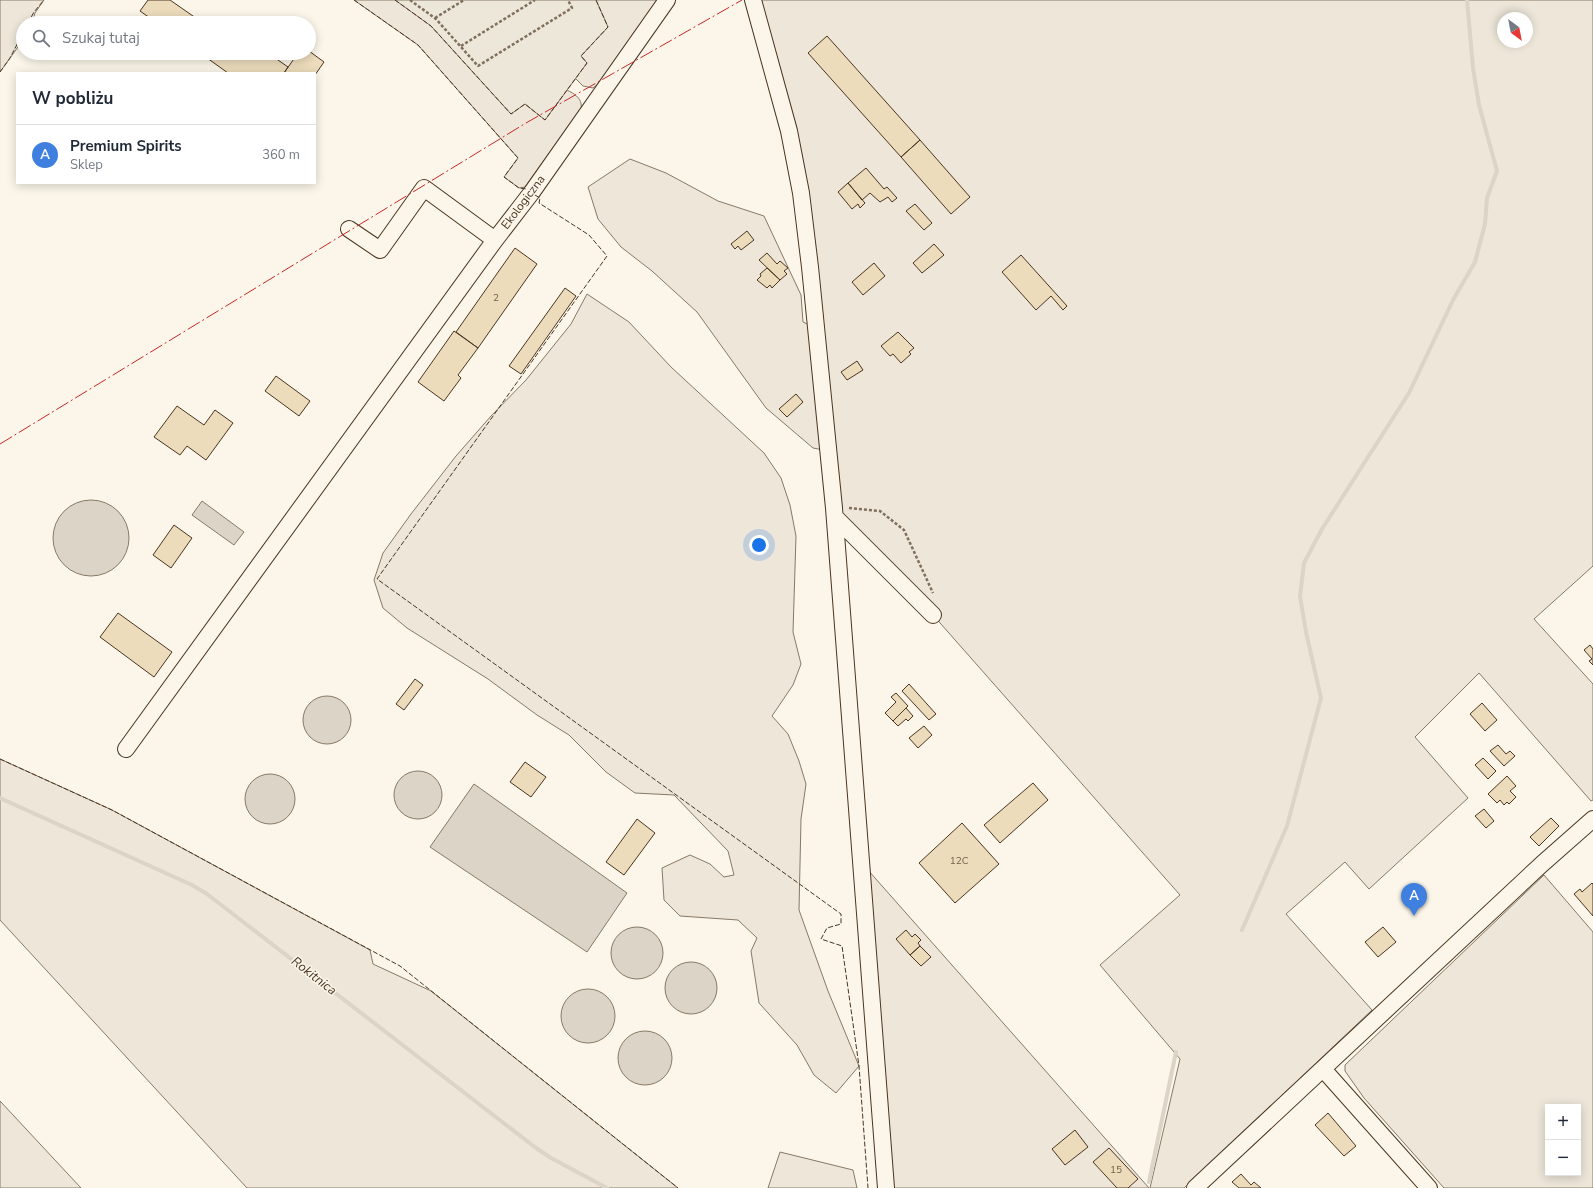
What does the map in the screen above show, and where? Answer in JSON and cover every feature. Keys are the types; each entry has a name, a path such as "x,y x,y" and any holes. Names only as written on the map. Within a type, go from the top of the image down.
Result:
{"street":[{"name":"Ekologiczna","path":"349,229 380,250 424,188 495,240 532,192 667,0"},
{"path":"754,4 789,131 801,193 835,513 886,1188"},
{"path":"126,749 495,240"},
{"path":"835,513 933,615"},
{"path":"1195,1188 1593,819"},
{"path":"1323,1069 1429,1188"}],"path":[{"path":"410,0 435,18 478,66 572,8 568,0"},
{"path":"435,18 464,0"},
{"path":"461,46 534,0"},
{"path":"835,513 857,508 880,511 904,530 934,596 933,615"}],"shaded area":[{"path":"0,0 44,0 34,16 16,16 16,50 0,72"},
{"path":"354,0 407,0 553,85 567,90 579,99 581,109 525,187 519,188 504,177 518,158 418,45"},
{"path":"395,0 596,0 608,27 581,56 587,63 545,120 525,104 511,114 431,26"},
{"path":"582,0 657,0 598,84 593,88 583,86 575,78"},
{"path":"751,0 1593,0 1593,566 1534,619 1593,684 1593,800 1591,801 1479,673 1415,737 1468,798 1369,889 1345,862 1286,914 1372,1010 1184,1188 1150,1188 1180,1059 1100,965 1180,895 933,615 835,517 829,451 813,448 766,408 697,312 652,271 621,247 598,219 588,187 630,159 666,173 718,201 764,216 801,295 803,322 816,328 801,193"},
{"path":"587,294 629,322 671,367 764,453 781,478 790,505 796,536 793,632 801,664 793,685 772,716 788,734 799,761 806,784 801,819 799,910 828,991 859,1066 836,1093 814,1075 797,1045 759,1003 751,951 757,938 738,920 680,916 664,900 662,868 690,855 710,864 724,877 734,875 728,851 674,795 635,793 606,772 569,735 537,715 488,679 407,628 383,608 374,580 383,553 411,514 456,456 491,416 526,380 571,324"},
{"path":"83,500 99,500 112,506 123,517 129,530 127,553 112,570 99,576 83,576 70,570 55,553 53,546 53,530 59,517 76,502"},
{"path":"202,501 244,532 234,545 192,515"},
{"path":"322,696 332,696 344,703 351,715 351,725 344,737 332,744 322,744 314,740 307,733 303,725 303,715 307,707 314,700"},
{"path":"0,759 112,810 370,950 373,964 431,991 678,1188 247,1188 0,920"},
{"path":"418,771 427,773 435,778 440,786 442,795 440,804 435,812 427,817 418,819 409,817 401,812 396,804 394,795 396,786 401,778 409,773"},
{"path":"270,774 284,778 291,785 295,799 291,813 284,820 270,824 256,820 249,813 245,799 249,785 256,778"},
{"path":"474,784 627,893 587,952 430,847"},
{"path":"860,861 1149,1188 886,1188"},
{"path":"1544,875 1593,932 1593,1188 1444,1188 1364,1098 1345,1071 1345,1065"},
{"path":"632,927 642,927 656,934 663,948 663,958 656,972 642,979 632,979 622,975 615,968 611,958 611,948 615,938 622,931"},
{"path":"691,962 705,966 713,974 717,988 713,1002 705,1010 691,1014 677,1010 669,1002 665,988 669,974 677,966"},
{"path":"588,989 598,991 607,997 613,1006 615,1016 613,1026 607,1035 598,1041 588,1043 578,1041 569,1035 563,1026 561,1016 563,1006 569,997 578,991"},
{"path":"640,1031 650,1031 660,1035 668,1043 672,1053 672,1063 668,1073 660,1081 650,1085 640,1085 630,1081 622,1073 618,1063 618,1053 622,1043 630,1035"},
{"path":"0,1101 81,1188 0,1188"},
{"path":"780,1152 853,1170 857,1188 768,1188"}],"building":[{"path":"148,0 170,0 193,16 147,16 140,11"},
{"path":"827,36 920,140 901,157 808,53"},
{"path":"316,56 324,62 316,74 316,72 285,72 293,60 316,60"},
{"path":"210,60 278,60 288,67 285,72 227,72"},
{"path":"920,140 970,197 951,214 901,157"},
{"path":"866,168 884,189 887,187 897,198 892,202 888,197 880,202 870,193 862,200 848,183"},
{"path":"848,183 865,203 860,208 858,204 852,209 838,192"},
{"path":"915,204 932,223 924,230 906,211"},
{"path":"747,231 754,240 741,250 738,246 735,249 731,244"},
{"path":"934,244 944,255 922,273 913,263"},
{"path":"515,248 537,264 478,348 456,332"},
{"path":"767,253 777,264 780,261 788,268 784,271 787,274 780,280 759,260"},
{"path":"1021,255 1067,306 1063,310 1051,296 1036,310 1002,272"},
{"path":"874,263 885,276 863,295 852,282"},
{"path":"767,268 780,280 772,288 770,285 767,288 757,280 761,276 760,274"},
{"path":"565,288 576,296 521,374 509,366"},
{"path":"454,331 478,348 458,375 461,378 444,401 418,382"},
{"path":"898,332 914,348 909,352 911,354 901,363 893,354 890,356 881,346"},
{"path":"857,361 863,370 847,380 841,372"},
{"path":"276,376 310,401 299,416 265,391"},
{"path":"796,394 803,402 787,417 779,409"},
{"path":"177,406 204,425 215,410 233,423 206,460 187,446 180,455 154,437"},
{"path":"174,525 192,538 171,568 153,555"},
{"path":"118,613 172,652 154,677 100,637"},
{"path":"1590,645 1593,649 1593,665 1589,661 1592,659 1584,650"},
{"path":"415,679 423,685 404,710 396,704"},
{"path":"909,684 936,714 929,720 902,691"},
{"path":"896,693 908,706 893,721 885,713 896,702 891,697"},
{"path":"1482,703 1497,720 1485,731 1470,714"},
{"path":"906,708 913,716 908,721 906,719 898,726 893,721"},
{"path":"924,726 932,735 918,748 909,738"},
{"path":"1498,745 1506,754 1510,751 1515,756 1504,766 1490,751"},
{"path":"1483,758 1496,771 1488,779 1475,765"},
{"path":"525,762 546,777 531,797 510,782"},
{"path":"1507,776 1516,786 1510,791 1516,797 1509,804 1507,802 1504,805 1500,800 1497,803 1488,794"},
{"path":"1033,783 1048,800 1000,843 984,825"},
{"path":"1484,809 1494,821 1486,828 1475,816"},
{"path":"1551,818 1559,826 1539,846 1530,837"},
{"path":"637,819 655,833 624,875 606,862"},
{"path":"962,823 999,864 955,903 919,863"},
{"path":"1592,883 1593,916 1574,894 1580,889 1582,892"},
{"path":"1383,927 1396,942 1378,957 1365,942"},
{"path":"906,930 912,937 915,934 921,940 918,943 920,946 910,955 896,939"},
{"path":"920,946 931,957 921,966 910,955"},
{"path":"1328,1113 1356,1146 1344,1156 1315,1125"},
{"path":"1075,1130 1088,1147 1065,1165 1052,1149"},
{"path":"1109,1148 1138,1179 1128,1188 1117,1188 1093,1162"},
{"path":"1241,1174 1251,1185 1254,1182 1261,1188 1239,1188 1232,1182"}],"waterway":[{"path":"1242,930 1287,826 1321,698 1306,632 1300,596 1304,563 1322,529 1409,393 1453,300 1475,262 1485,224 1487,198 1497,171 1479,105 1473,68 1467,0"},
{"name":"Rokitnica","path":"0,798 192,885 207,894 536,1148 551,1158 607,1188"},
{"path":"1149,1182 1176,1052"}],"fence":[{"path":"32,16 44,0"},
{"path":"354,0 418,45 518,158 504,177 519,188 527,189"},
{"path":"395,0 431,26 511,114 525,104 545,120 587,63 581,56 608,27 596,0"},
{"path":"0,72 16,46"},
{"path":"535,195 540,198 539,203 589,235 607,256 377,579 841,914 841,924 827,928 821,939 842,946 859,1066 868,1188"},
{"path":"0,759 112,810 400,966 678,1188"}],"power":[{"path":"0,444 526,123 742,0"}],"place":[{"name":"Premium Spirits","path":"1414,916"}]}
